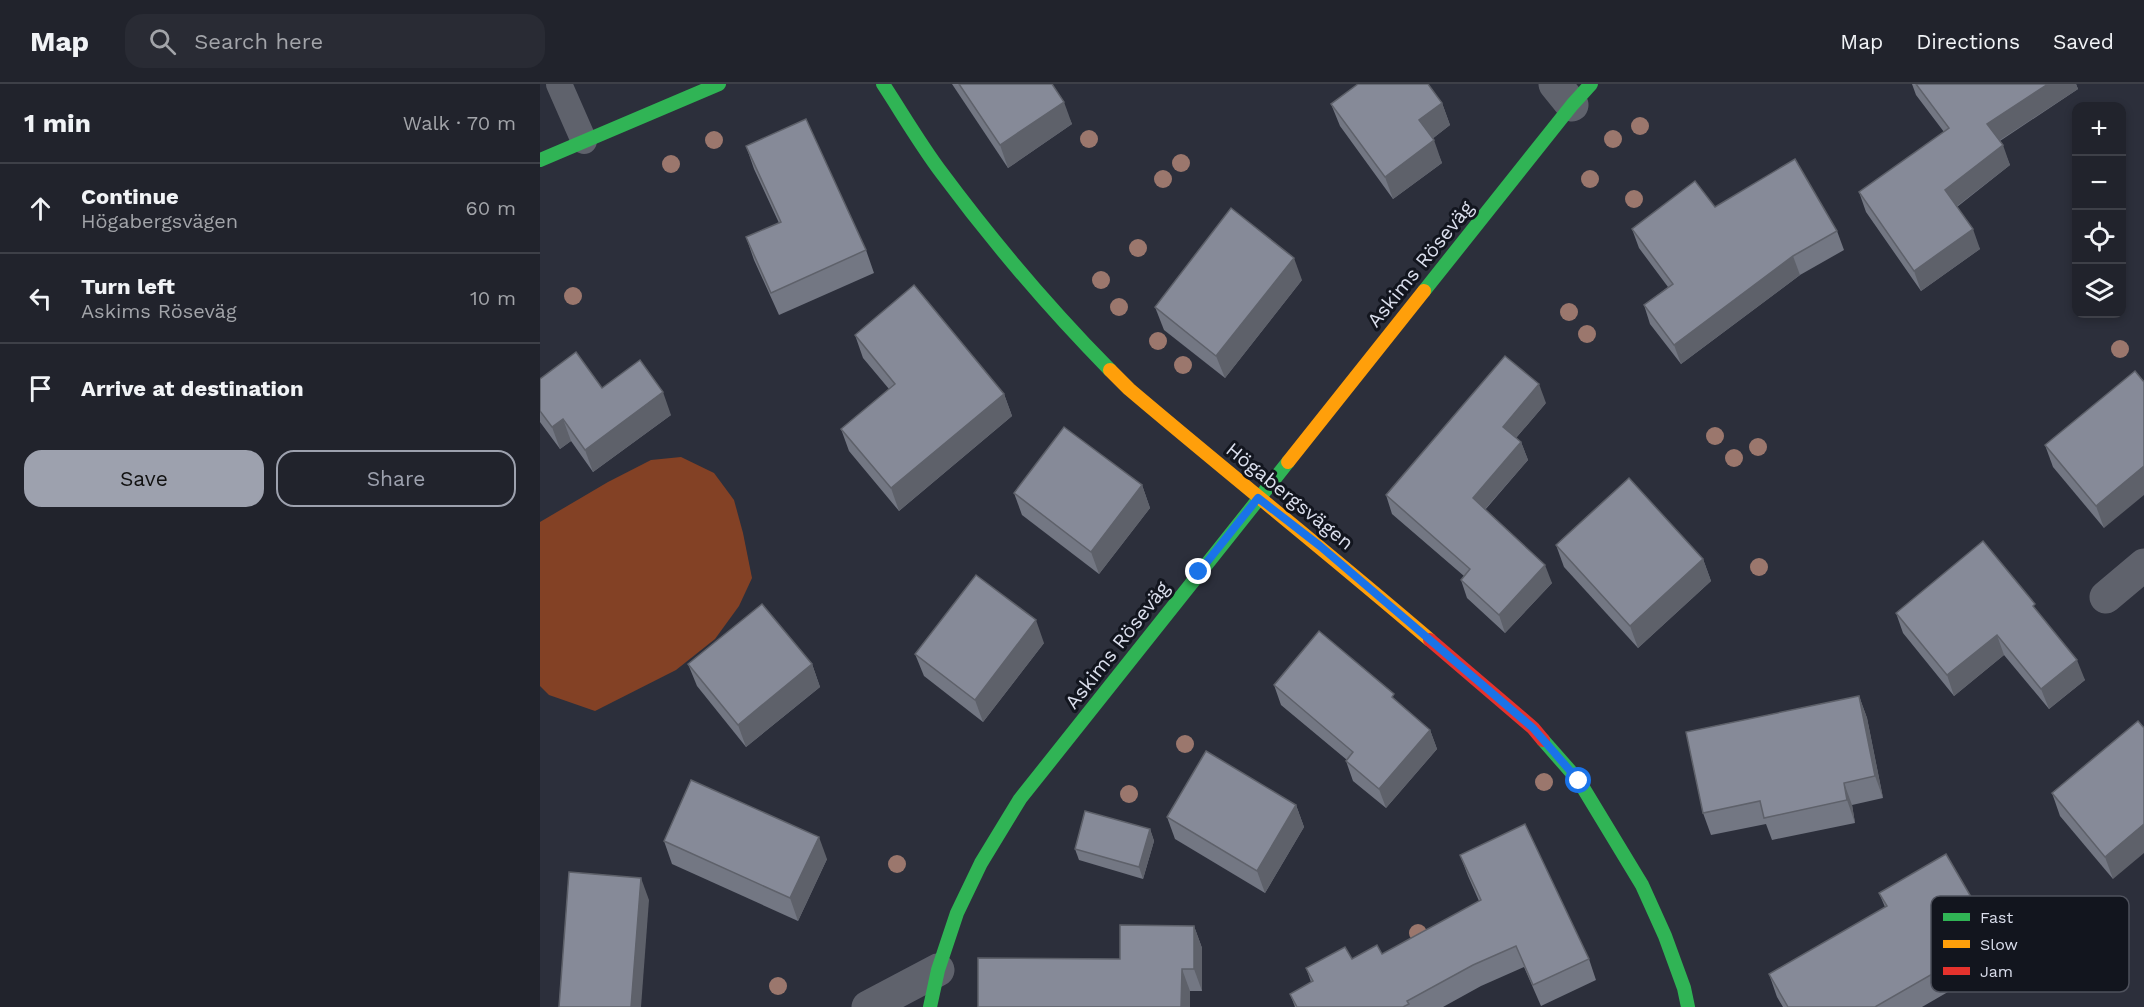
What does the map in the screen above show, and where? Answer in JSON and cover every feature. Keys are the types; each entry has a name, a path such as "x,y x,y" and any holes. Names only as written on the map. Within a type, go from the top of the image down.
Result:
{"street":[{"path":"540,160 719,84"},
{"name":"Högabergsvägen","path":"883,84 939,170 1001,251 1064,322 1129,388 1258,498 1320,546 1533,728 1579,781 1642,885 1665,936 1684,988 1688,1007"},
{"name":"Askims Röseväg","path":"930,1007 938,970 957,913 981,863 1020,799 1258,498 1572,91"},
{"path":"2106,597 2144,565"},
{"path":"868,1007 938,970"}],"lane":[{"path":"559,84 584,141"}],"shaded area":[{"path":"681,457 714,473 734,500 752,578 739,606 715,639 676,670 595,711 549,695 540,686 540,522 651,460"}],"building":[{"path":"959,84 1052,84 1064,102 1000,145"},
{"path":"1358,84 1428,84 1442,103 1419,120 1434,140 1385,177 1331,104"},
{"path":"1916,84 2048,84 1987,124 2003,145 1945,190 1973,229 1914,271 1859,192 1949,128"},
{"path":"806,119 866,250 771,293 746,237 781,222 746,146"},
{"path":"1795,159 1837,231 1793,256 1674,345 1644,305 1673,284 1632,229 1695,181 1715,207"},
{"path":"1231,208 1294,258 1216,356 1155,307"},
{"path":"914,285 1004,394 891,488 841,429 895,384 855,335"},
{"path":"576,352 602,388 640,360 663,392 585,450 563,419 552,427 540,411 540,379"},
{"path":"1505,356 1539,384 1503,427 1521,442 1473,498 1545,565 1499,615 1461,580 1470,569 1386,495"},
{"path":"2135,371 2144,382 2144,466 2096,506 2045,445"},
{"path":"1064,427 1142,485 1091,552 1014,493"},
{"path":"1629,478 1703,559 1630,626 1556,545"},
{"path":"1983,541 2077,660 2041,689 1997,635 1947,675 1896,613"},
{"path":"976,575 1036,620 975,700 915,654"},
{"path":"762,604 812,664 738,725 688,664"},
{"path":"1319,631 1394,694 1392,697 1430,730 1379,789 1346,761 1353,752 1274,685"},
{"path":"1859,696 1875,776 1844,783 1847,800 1764,818 1760,801 1703,813 1686,732"},
{"path":"2138,721 2144,728 2144,824 2105,857 2052,793"},
{"path":"1206,751 1296,805 1257,871 1167,817"},
{"path":"691,780 819,837 790,898 664,841"},
{"path":"1085,811 1150,829 1139,867 1075,849"},
{"path":"1525,824 1589,959 1533,985 1516,946 1473,965 1407,1001 1409,1004 1403,1007 1297,1007 1290,994 1313,981 1306,968 1345,947 1352,959 1377,945 1382,954 1481,900 1460,855"},
{"path":"1946,854 1970,896 1931,896 1931,975 1875,1007 1788,1007 1769,974 1887,906 1879,893"},
{"path":"569,872 641,878 631,1007 559,1007"},
{"path":"1120,925 1194,926 1194,969 1182,969 1181,1007 978,1007 978,958 1120,959"}],"traffic: fast":[{"path":"540,160 719,84"},
{"path":"883,84 933,161 981,224 1043,299 1110,370"},
{"path":"1424,291 1591,84"},
{"path":"930,1007 938,970 957,913 981,863 1020,799 1288,462"},
{"path":"1543,740 1579,781 1642,885 1665,936 1684,988 1688,1007"}],"traffic: slow":[{"path":"1288,462 1424,291"},
{"path":"1110,370 1129,389 1430,640"}],"traffic: jam":[{"path":"1430,640 1533,728 1543,740"}],"route":[{"path":"1199,572 1258,498 1320,546 1533,728 1579,781"}]}
